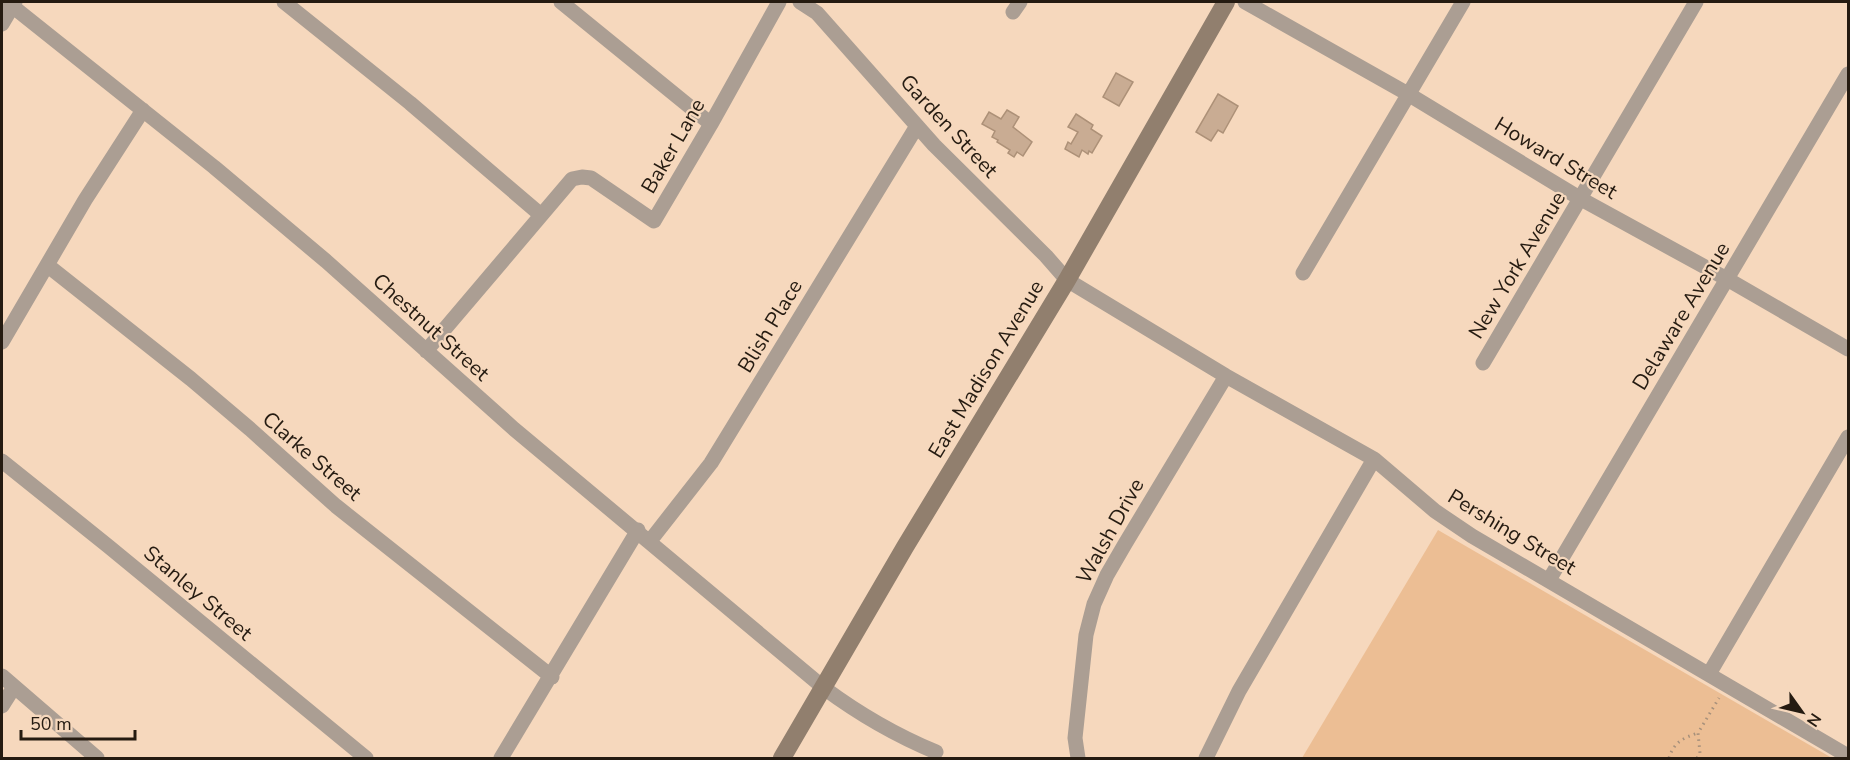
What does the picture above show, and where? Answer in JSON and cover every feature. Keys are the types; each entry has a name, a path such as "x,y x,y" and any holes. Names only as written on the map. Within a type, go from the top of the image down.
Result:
{"main road":[{"name":"East Madison Avenue","path":"782,759 905,547 1067,280 1226,2"}],"street":[{"path":"284,2 410,103 541,215"},
{"path":"561,2 711,124"},
{"name":"Baker Lane","path":"426,351 572,180 582,177 591,178 654,221 779,2"},
{"name":"Garden Street","path":"801,2 820,7 917,126 1067,280"},
{"name":"Howard Street","path":"1245,2 1408,94 1581,199 1848,349"},
{"path":"1304,273 1463,2"},
{"name":"New York Avenue","path":"1483,363 1696,2"},
{"path":"2,24 11,3"},
{"name":"Chestnut Street","path":"11,3 326,261 514,429 638,530 824,688 855,711 890,731 936,752"},
{"name":"Delaware Avenue","path":"1549,580 1848,74"},
{"path":"2,342 86,200 143,110"},
{"name":"Blish Place","path":"650,542 711,463 917,126"},
{"name":"Clarke Street","path":"47,265 191,379 336,506 552,677"},
{"name":"Pershing Street","path":"1067,280 1226,376 1374,459 1435,512 1472,536 1848,756"},
{"name":"Walsh Drive","path":"1078,759 1075,738 1084,646 1094,604 1107,575 1226,376"},
{"path":"1710,674 1848,437"},
{"path":"1206,759 1239,692 1374,459"},
{"name":"Stanley Street","path":"2,461 366,759"},
{"path":"501,759 638,530"},
{"path":"2,676 97,759"},
{"path":"2,705 14,687"}],"path":[{"path":"1697,759 1700,753 1698,733 1727,684"},
{"path":"1669,759 1672,747 1681,739 1698,733"}],"shaded area":[{"path":"1438,530 1832,758 1302,758"}],"building":[{"path":"1116,73 1133,82 1119,106 1103,97"},
{"path":"1218,94 1238,106 1223,133 1218,130 1211,141 1196,132"},
{"path":"1007,110 1019,117 1013,127 1032,142 1023,156 1017,152 1014,157 1008,153 1010,150 992,137 995,131 982,124 989,112 1001,119"},
{"path":"1076,114 1093,125 1091,129 1102,136 1092,153 1089,151 1088,154 1082,150 1079,157 1065,149 1068,142 1071,144 1078,132 1068,127"}]}
